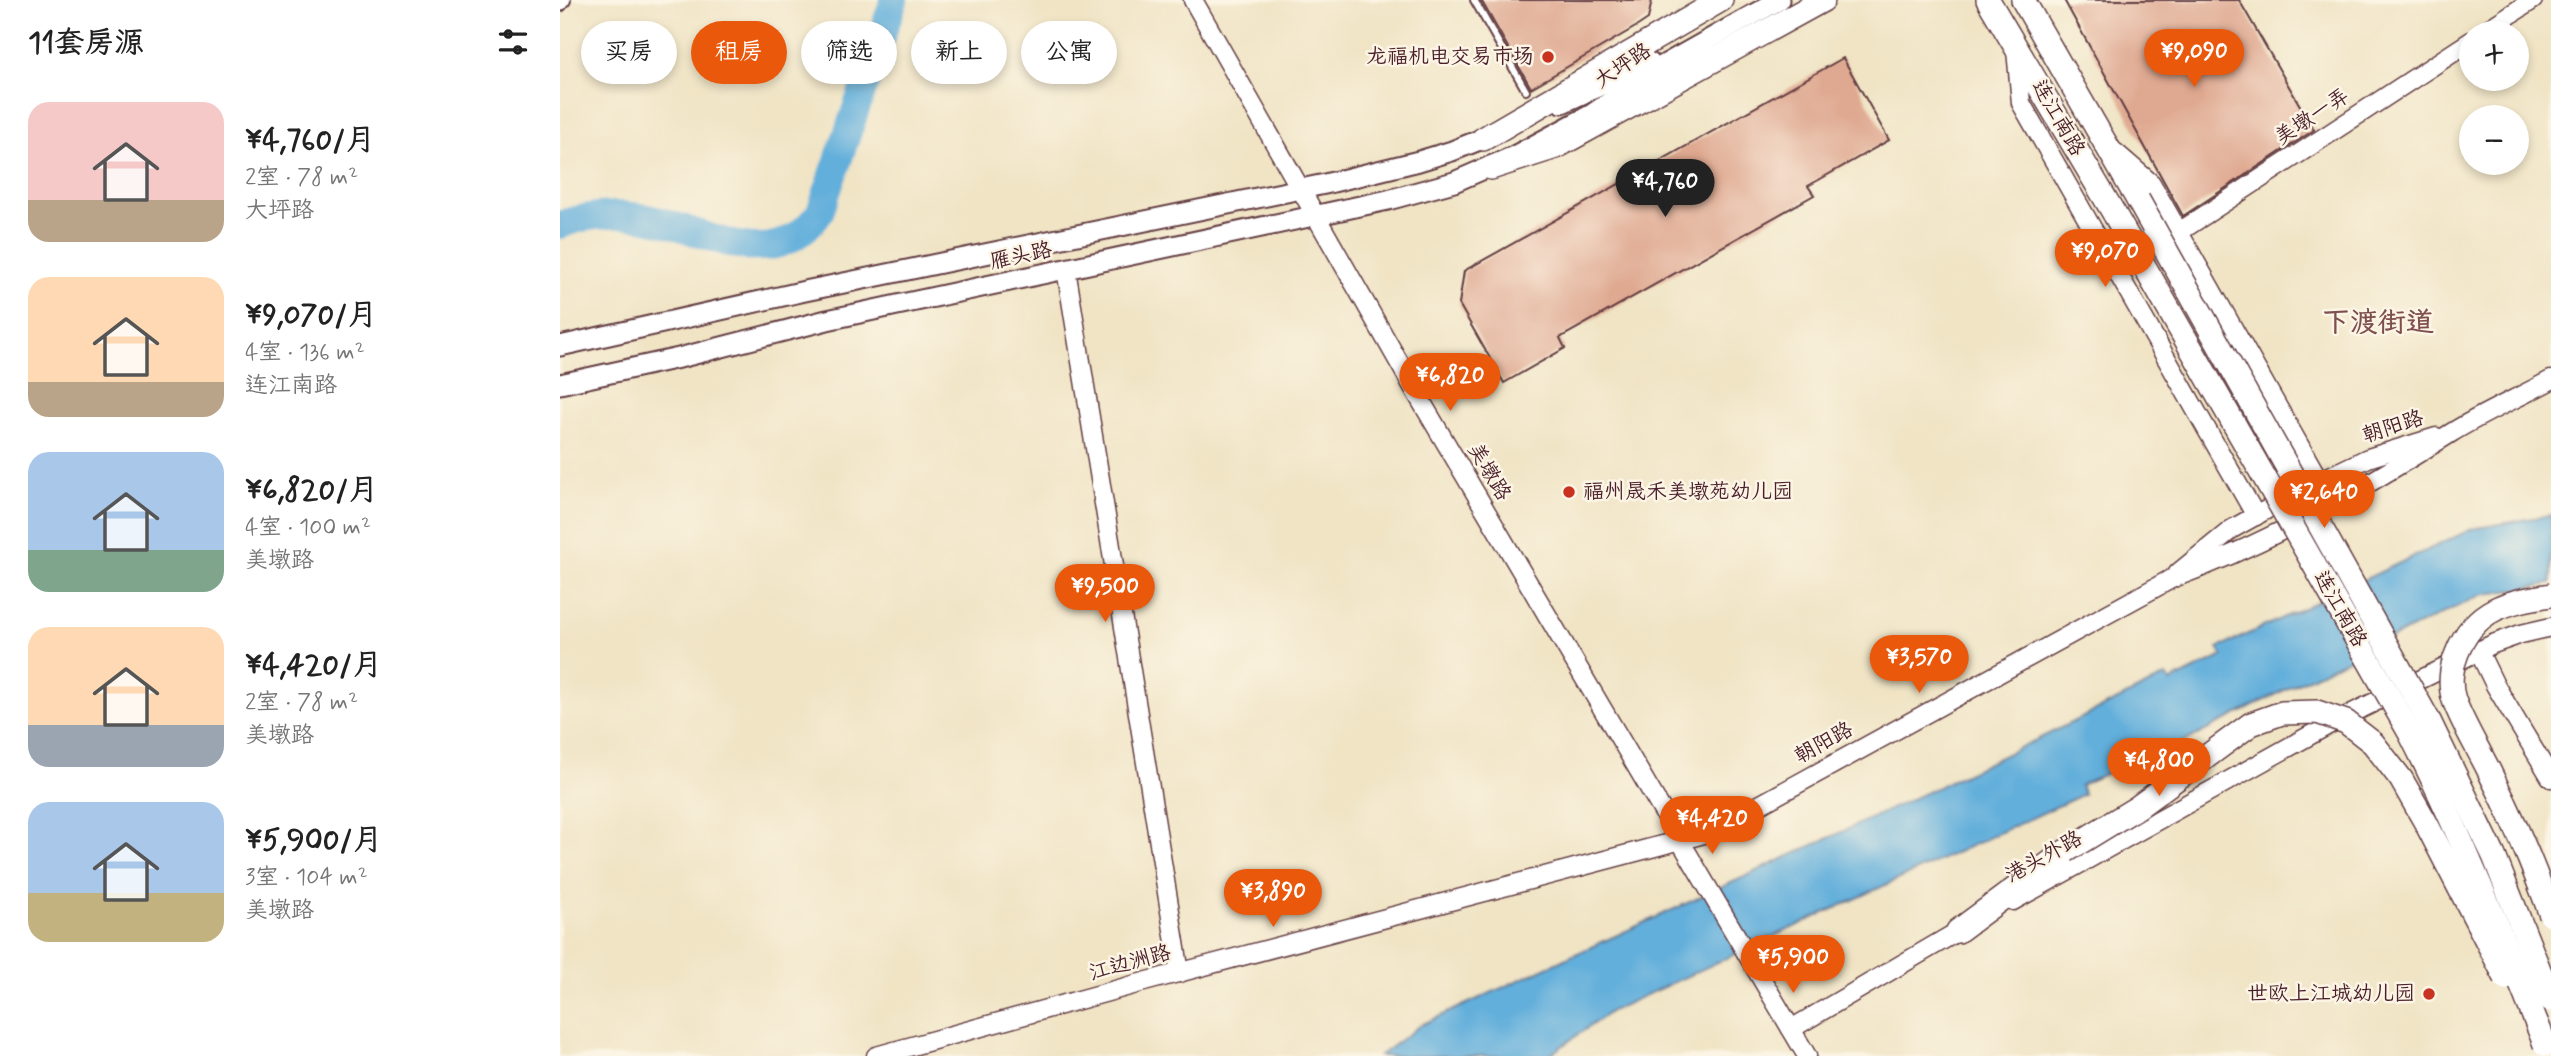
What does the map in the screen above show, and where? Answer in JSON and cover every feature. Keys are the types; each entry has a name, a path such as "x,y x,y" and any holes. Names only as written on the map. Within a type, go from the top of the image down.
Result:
{"highway":[{"path":"1483,139 1721,0"},
{"path":"1491,168 1556,147 1823,0"},
{"name":"连江南路","path":"1980,0 1994,10 2015,43 2410,733 2492,913 2547,1050"},
{"name":"连江南路","path":"2023,0 2138,200 2448,756 2520,918 2551,1000"},
{"path":"2551,595 2514,601 2489,612 2465,634 2452,666 2453,697 2512,819 2551,915"},
{"path":"1958,931 2066,851 2138,807 2251,724 2282,713 2316,712 2346,722 2373,743 2401,779 2493,956 2547,1050"}],"main road":[{"name":"大坪路","path":"1483,139 1658,59 1763,0"},
{"name":"大坪路","path":"1491,168 1592,114 1662,66 1779,0"},
{"name":"雁头路","path":"560,345 1299,189 1419,162 1483,139"},
{"name":"雁头路","path":"560,383 679,358 827,320 1413,194 1491,168"}],"street":[{"path":"560,5 564,0"},
{"name":"美墩路","path":"1193,0 1314,216 1791,1030"},
{"path":"2501,21 2533,0"},
{"path":"2015,43 2021,103 2256,516"},
{"name":"美墩一弄","path":"2179,232 2459,49"},
{"path":"2105,143 2151,183 2319,480"},
{"path":"1066,269 1180,973"},
{"name":"朝阳路","path":"1681,842 1721,826 2171,579 2228,556 2354,493 2453,432 2551,380"},
{"path":"2227,466 2240,471 2287,444 2291,437 2290,429"},
{"name":"朝阳路","path":"2171,579 2213,543 2319,480 2368,458 2453,432"},
{"name":"港头外路","path":"1791,1030 1958,931 2332,723 2478,650 2506,638 2551,627"},
{"path":"2478,650 2495,685 2551,778"},
{"name":"江边洲路","path":"876,1056 1180,973 1681,842"},
{"path":"1791,1030 1807,1056"}],"lane":[{"path":"1474,0 1526,91"}],"water":[{"path":"2551,515 2551,584 2481,595 2298,683 2124,773 2120,767 2080,785 2084,794 1611,1011 1548,1056 1379,1056 1421,1025 1888,810 2166,676 2170,682 2223,656 2218,648 2472,529"}],"building":[{"name":"龙福机电交易市场","path":"1481,0 1652,0 1648,19 1531,88"},
{"path":"2064,0 2239,0 2314,130 2183,216"},
{"path":"1843,58 1889,140 1808,186 1814,195 1560,338 1565,348 1504,383 1459,304 1464,271"}],"waterway":[{"path":"560,225 597,216 635,216 660,221 724,242 765,247 784,242 802,231 820,212 894,0"}],"place":[{"name":"龙福机电交易市场","path":"1548,57"},
{"name":"福州晟禾美墩苑幼儿园","path":"1569,492"},
{"name":"世欧上江城幼儿园","path":"2429,994"}],"district":[{"name":"下渡街道","path":"2378,323"}]}
